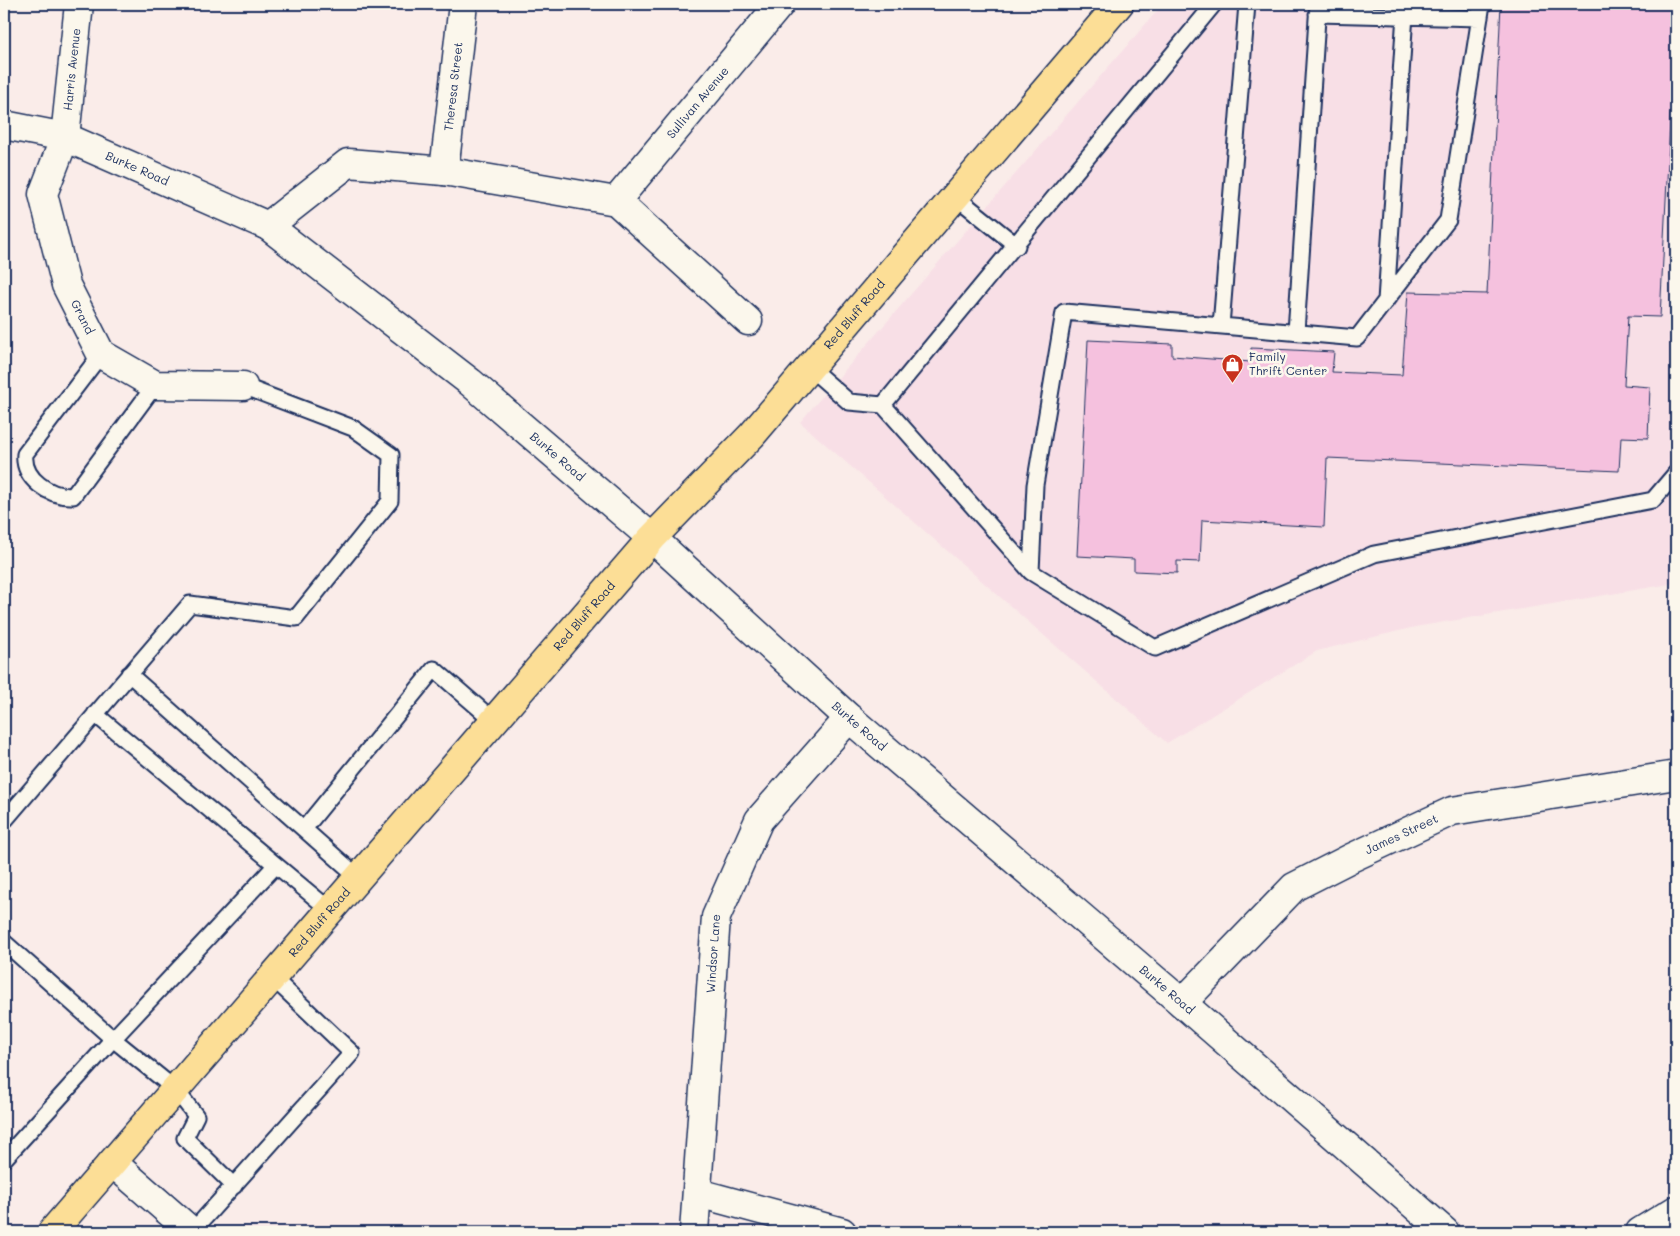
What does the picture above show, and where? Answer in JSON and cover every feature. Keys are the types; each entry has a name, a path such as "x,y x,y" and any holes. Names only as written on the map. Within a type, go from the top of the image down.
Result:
{"main road":[{"name":"Red Bluff Road","path":"52,1232 652,538 752,435 1119,4"}],"street":[{"name":"Harris Avenue","path":"65,136 79,4"},
{"name":"Theresa Street","path":"444,170 463,4"},
{"name":"Sullivan Avenue","path":"616,201 780,4"},
{"name":"Burke Road","path":"4,125 65,136 268,226 470,382 652,538 849,718 1182,1003 1445,1232"},
{"name":"Grand","path":"65,136 43,194 66,285 101,354"},
{"path":"268,226 348,164 444,170 616,201 748,321"},
{"path":"101,354 155,385 243,386"},
{"name":"Windsor Lane","path":"694,1232 716,917 759,820 849,718"},
{"name":"James Street","path":"1182,1003 1294,887 1452,811 1676,776"},
{"path":"113,1163 192,1232"},
{"path":"698,1193 842,1232"},
{"path":"1640,1232 1676,1210"}],"lane":[{"path":"883,405 1017,246 1214,4"},
{"path":"1221,326 1246,4"},
{"path":"1031,572 1035,485 1064,312 1357,338 1448,220 1481,11 1317,9 1296,332"},
{"path":"1386,301 1404,9"},
{"path":"955,196 1017,246"},
{"path":"101,354 25,454 24,464 28,472 37,483 51,494 73,496 155,385"},
{"path":"809,367 849,402 883,405 1031,572 1155,648 1374,554 1653,500 1676,472"},
{"path":"4,821 190,604 296,618 390,501 391,455 353,428 243,386"},
{"path":"304,829 434,669 494,721"},
{"path":"129,674 358,877"},
{"path":"96,714 331,911"},
{"path":"4,1159 276,865"},
{"path":"4,942 113,1039 176,1090 196,1116 185,1138 234,1186"},
{"path":"192,1232 352,1053 273,978"}],"shaded area":[{"path":"1163,4 1676,4 1676,583 1415,627 1317,651 1167,743 800,422"}],"building":[{"path":"1501,4 1676,4 1660,317 1628,316 1624,385 1650,387 1648,438 1621,437 1619,471 1327,458 1324,527 1202,520 1200,562 1177,561 1177,573 1134,571 1134,559 1077,556 1088,340 1172,344 1172,356 1251,362 1251,348 1334,352 1332,372 1402,375 1408,292 1487,294"}],"place":[{"name":"Family Thrift Center","path":"1233,383"}]}
